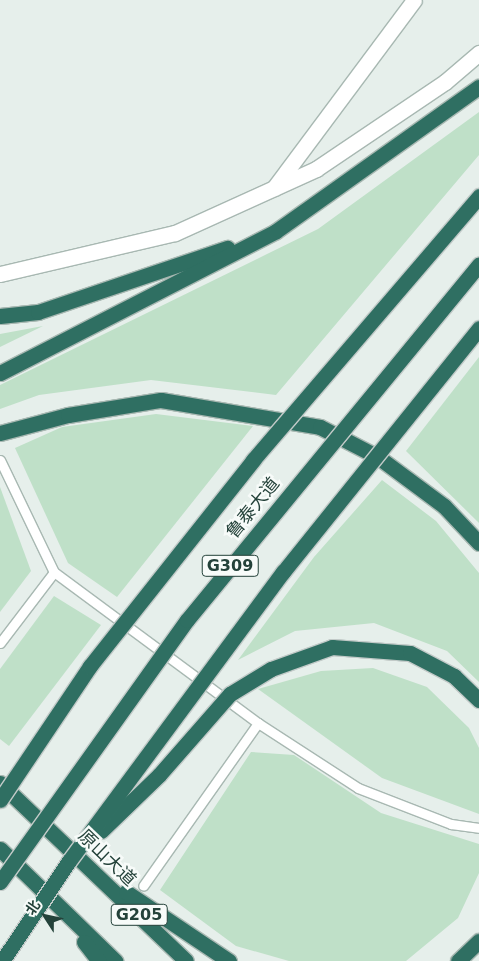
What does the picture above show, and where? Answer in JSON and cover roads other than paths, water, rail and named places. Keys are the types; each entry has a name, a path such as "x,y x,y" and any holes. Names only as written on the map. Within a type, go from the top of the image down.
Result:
{"highway":[{"path":"0,374 276,231 479,87"},
{"name":"鲁泰大道","path":"0,800 90,666 253,460 479,196"},
{"path":"0,316 38,312 276,231"},
{"name":"鲁泰大道","path":"0,882 187,620 479,264"},
{"path":"2,961 69,861 283,572 479,328"},
{"path":"0,434 68,415 161,400 320,427 378,457 444,506 479,543"},
{"path":"69,861 158,775 230,694 271,669 332,647 410,653 454,676 479,700"},
{"name":"原山大道","path":"0,783 186,961"},
{"name":"G205","path":"0,850 115,961"},
{"path":"92,869 228,961"},
{"path":"55,903 95,959"},
{"path":"458,961 479,941"}],"street":[{"path":"274,188 414,0"},
{"path":"0,274 175,233 316,169 445,82 479,52"}],"lane":[{"path":"0,460 54,572 258,723 358,788 451,824 479,828"},
{"path":"0,643 54,572"},
{"path":"143,886 258,723"}]}
